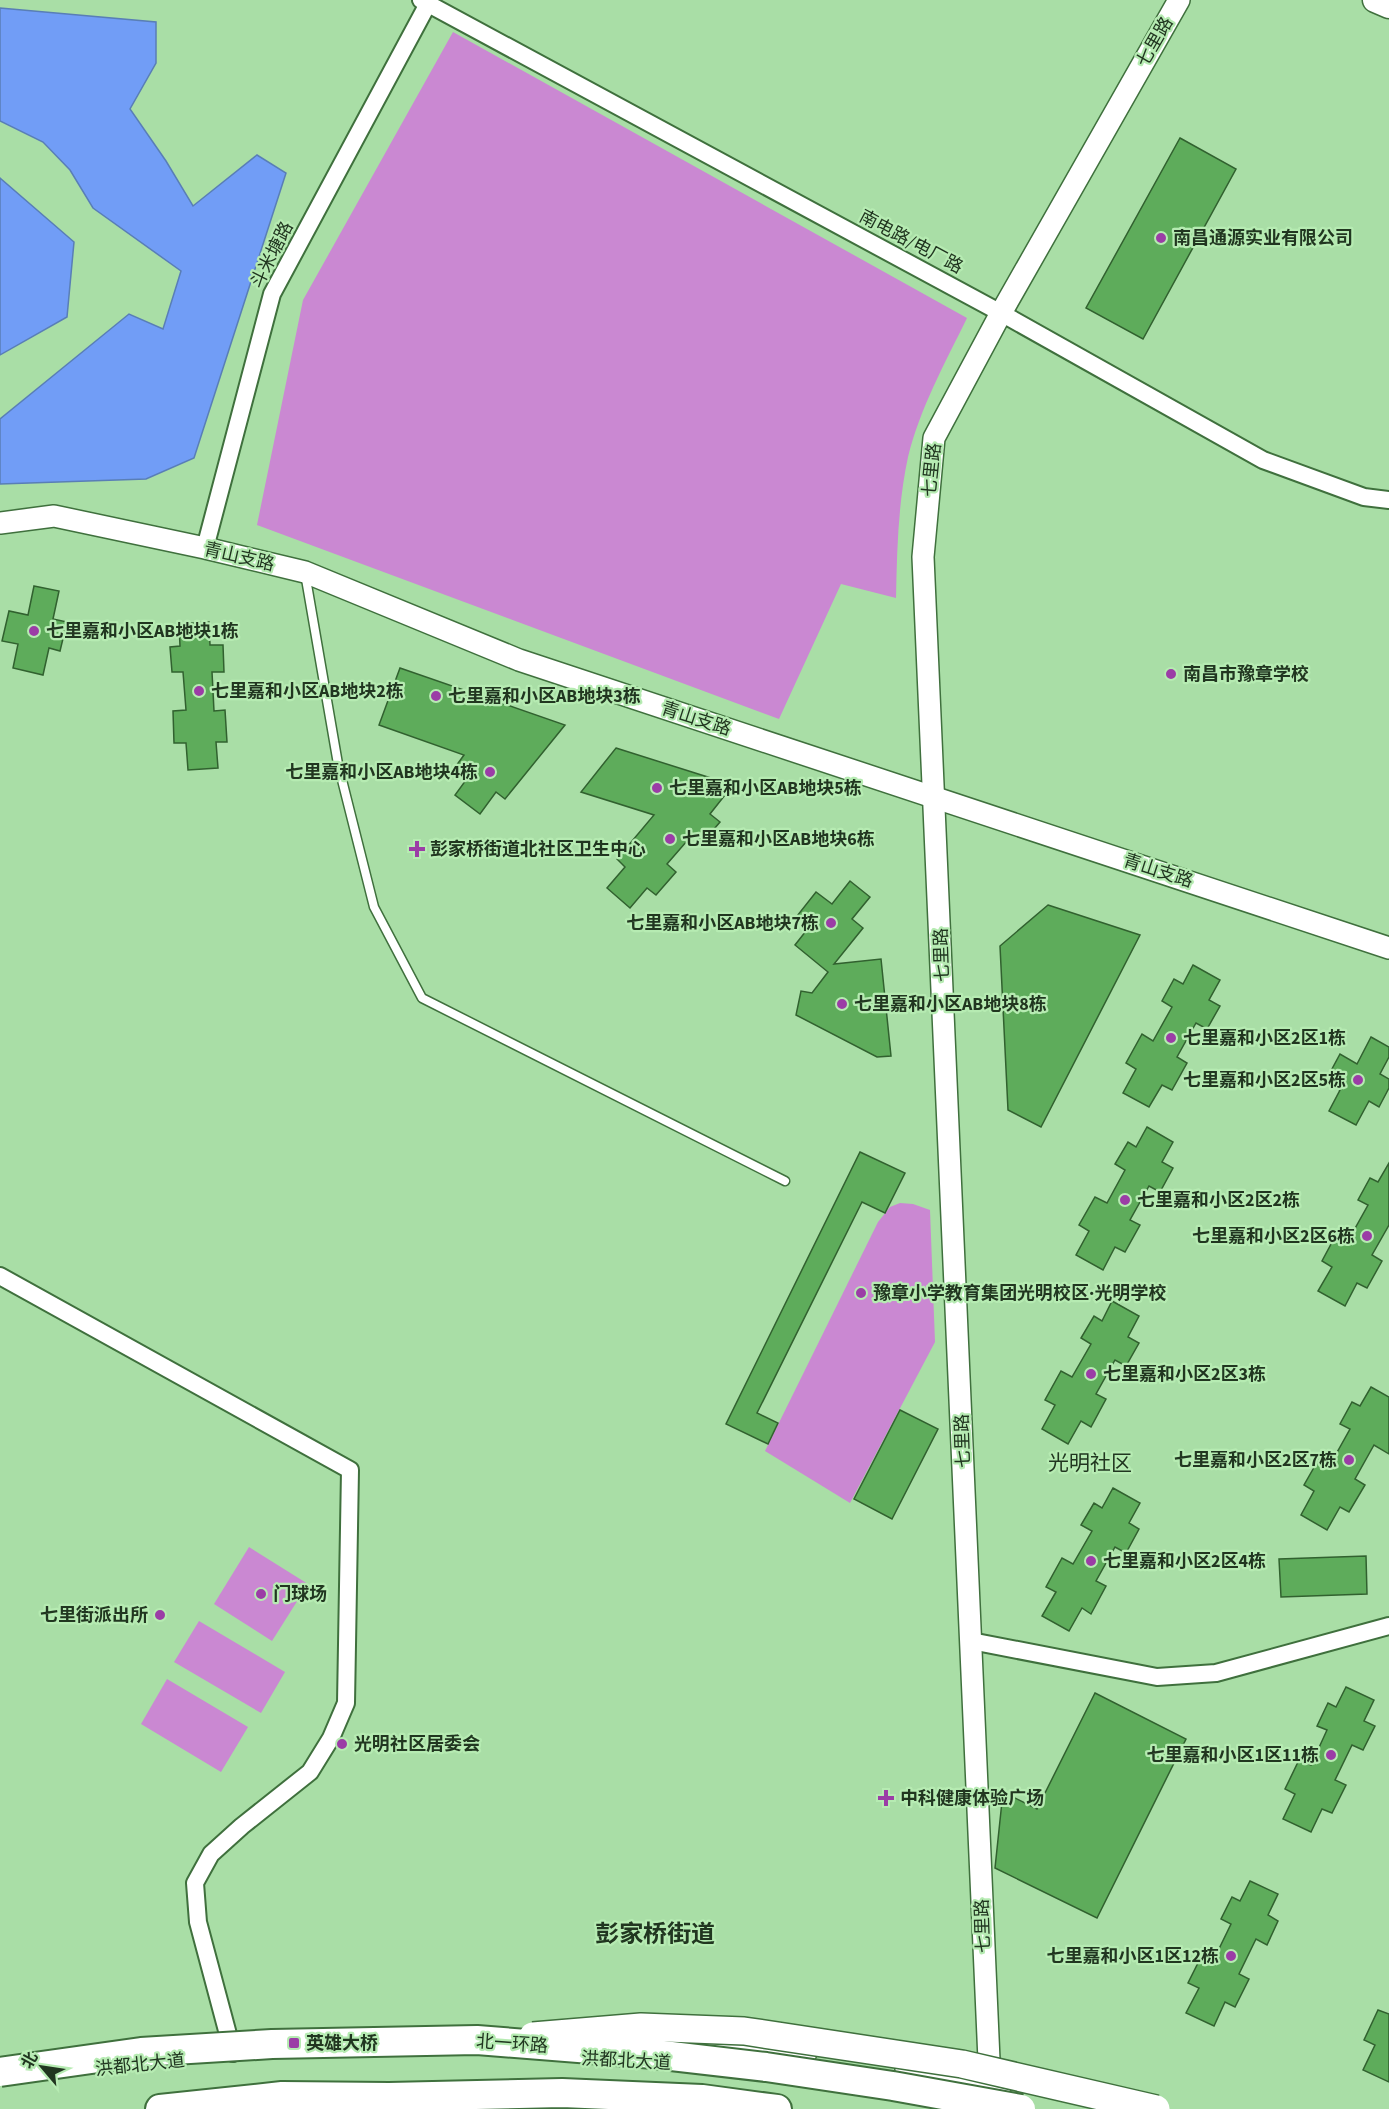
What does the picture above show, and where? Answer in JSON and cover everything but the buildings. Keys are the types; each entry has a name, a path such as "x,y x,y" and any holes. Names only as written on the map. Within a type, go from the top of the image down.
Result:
{"highway":[{"name":"北一环路","path":"0,2072 141,2052 272,2044 477,2040 654,2054 766,2067 893,2086 1021,2109"},
{"path":"160,2109 282,2096 389,2097 562,2093 702,2099 777,2109"}],"main road":[{"path":"1375,0 1389,6"},
{"path":"477,2040 641,2027 744,2031 962,2064 1156,2109"},
{"name":"洪都北大道","path":"0,2082 173,2060 352,2051 530,2055 681,2064 738,2050 778,2048 990,2082 1101,2109"},
{"path":"389,2097 467,2109"}],"street":[{"name":"七里路","path":"990,2082 923,557 934,438 1001,313 1179,0"},
{"name":"南电路/电厂路","path":"426,1 1001,313 1263,460 1364,497 1389,500"},
{"name":"斗米塘路","path":"205,548 272,294 426,1"},
{"name":"青山支路","path":"0,523 54,516 205,548 305,573 519,660 1389,948"},
{"path":"0,1276 350,1470 346,1703 331,1738 310,1772 211,1854 195,1883 198,1922 234,2057"},
{"path":"971,1641 1157,1677 1216,1673 1389,1626"}],"lane":[{"path":"305,573 338,764 374,907 422,998 785,1180"}],"shaded area":[{"path":"453,32 967,318 926,403 908,457 900,510 896,598 841,584 779,719 257,525 303,300"},
{"path":"900,1203 913,1204 930,1210 935,1342 850,1503 765,1451 878,1222 890,1207"},
{"name":"门球场","path":"249,1547 308,1584 272,1641 214,1604"},
{"path":"199,1621 285,1672 261,1713 174,1662"},
{"path":"167,1679 248,1727 221,1772 141,1724"}],"water":[{"path":"0,8 156,22 156,63 130,109 166,161 193,206 257,155 286,173 194,458 146,479 0,484 0,419 129,314 163,329 181,271 93,208 70,170 43,142 0,121"},
{"path":"0,178 74,242 67,317 0,355"}],"place":[{"name":"南昌通源实业有限公司","path":"1161,238"},
{"name":"七里嘉和小区AB地块1栋","path":"34,631"},
{"name":"南昌市豫章学校","path":"1171,674"},
{"name":"七里嘉和小区AB地块2栋","path":"199,691"},
{"name":"七里嘉和小区AB地块3栋","path":"436,696"},
{"name":"七里嘉和小区AB地块4栋","path":"490,772"},
{"name":"七里嘉和小区AB地块5栋","path":"657,788"},
{"name":"七里嘉和小区AB地块6栋","path":"670,839"},
{"name":"彭家桥街道北社区卫生中心","path":"417,849"},
{"name":"七里嘉和小区AB地块7栋","path":"831,923"},
{"name":"七里嘉和小区AB地块8栋","path":"842,1004"},
{"name":"七里嘉和小区2区1栋","path":"1171,1038"},
{"name":"七里嘉和小区2区5栋","path":"1358,1080"},
{"name":"七里嘉和小区2区2栋","path":"1125,1200"},
{"name":"七里嘉和小区2区6栋","path":"1367,1236"},
{"name":"豫章小学教育集团光明校区·光明学校","path":"861,1293"},
{"name":"七里嘉和小区2区3栋","path":"1091,1374"},
{"name":"七里嘉和小区2区7栋","path":"1349,1460"},
{"name":"七里嘉和小区2区4栋","path":"1091,1561"},
{"name":"门球场","path":"261,1594"},
{"name":"七里街派出所","path":"160,1615"},
{"name":"光明社区居委会","path":"342,1744"},
{"name":"七里嘉和小区1区11栋","path":"1331,1755"},
{"name":"中科健康体验广场","path":"886,1798"},
{"name":"七里嘉和小区1区12栋","path":"1231,1956"},
{"name":"英雄大桥","path":"294,2043"}],"district":[{"name":"光明社区","path":"1090,1463"},
{"name":"彭家桥街道","path":"655,1934"}]}
